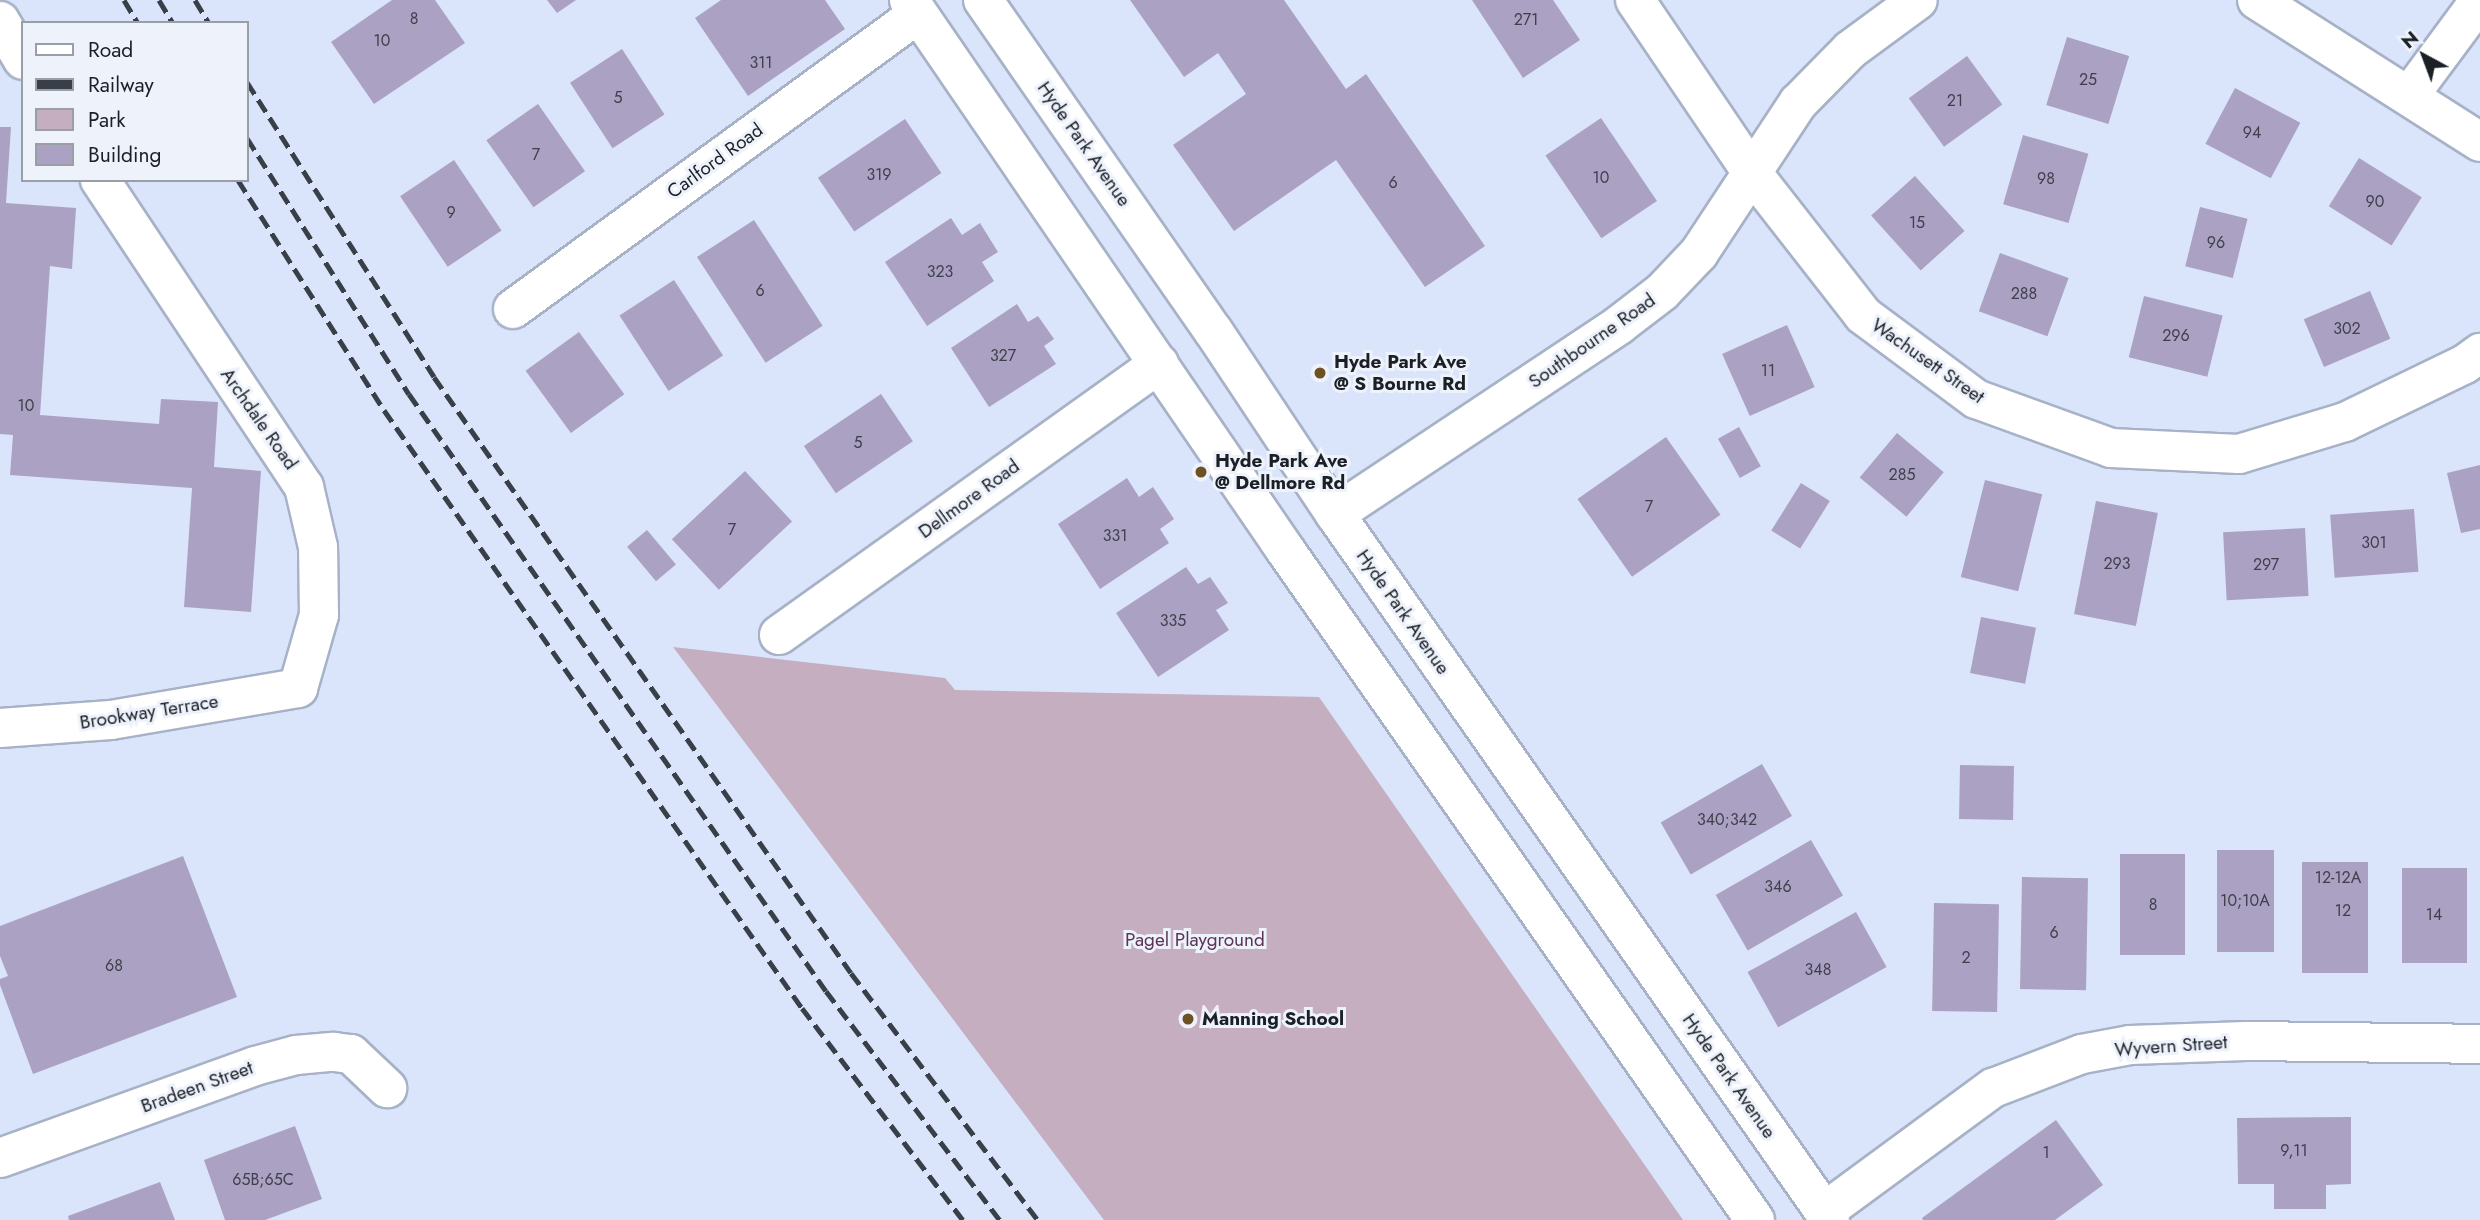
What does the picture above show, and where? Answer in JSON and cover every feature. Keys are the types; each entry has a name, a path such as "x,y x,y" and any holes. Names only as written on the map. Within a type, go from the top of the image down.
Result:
{"street":[{"name":"Hyde Park Avenue","path":"983,0 1822,1217"},
{"name":"Wachusett Street","path":"1635,0 1753,174 1863,315 1976,399 2111,448 2239,454 2345,422 2465,364 2480,353"},
{"name":"Southbourne Road","path":"1286,551 1335,514 1619,325 1662,292 1699,253 1798,103 1850,50 1918,0"},
{"path":"2257,0 2480,142"},
{"path":"2410,96 2480,0"},
{"path":"921,5 1286,551 1755,1220"},
{"name":"Carlford Road","path":"513,309 921,5"},
{"path":"0,21 21,57"},
{"name":"Archdale Road","path":"101,182 304,487 315,526 320,591 319,615 298,688"},
{"name":"Dellmore Road","path":"779,635 1159,363"},
{"name":"Brookway Terrace","path":"0,728 111,720 298,688"},
{"name":"Wyvern Street","path":"1822,1217 1993,1088 2082,1054 2130,1045 2246,1041 2480,1044"},
{"name":"Bradeen Street","path":"0,1158 255,1066 296,1055 334,1052 351,1054 387,1088"}],"green space":[{"name":"Pagel Playground","path":"673,647 945,678 955,690 1319,697 1683,1220 1104,1220"}],"building":[{"path":"392,0 435,0 465,43 374,104 331,42"},
{"path":"547,0 576,0 557,13"},
{"path":"721,0 825,0 845,29 748,96 695,18"},
{"path":"1130,0 1284,0 1346,89 1366,74 1485,246 1425,287 1336,160 1234,231 1173,145 1246,94 1218,53 1184,77"},
{"path":"1472,0 1553,0 1580,40 1523,78"},
{"path":"2067,37 2129,56 2108,124 2046,105"},
{"path":"622,49 664,114 612,148 570,83"},
{"path":"1967,56 2002,105 1944,147 1909,98"},
{"path":"2235,88 2300,123 2271,178 2205,144"},
{"path":"538,104 585,171 533,207 486,140"},
{"path":"1601,118 1657,201 1601,238 1545,155"},
{"path":"905,119 941,173 854,232 818,178"},
{"path":"0,127 11,127 6,203 76,208 72,269 50,266 40,415 159,424 161,399 218,402 214,467 261,471 251,612 184,607 192,488 10,475 13,435 0,434"},
{"path":"2023,135 2088,154 2069,223 2003,204"},
{"path":"2359,158 2422,197 2392,246 2329,206"},
{"path":"454,160 502,230 448,267 400,196"},
{"path":"1915,176 1965,231 1921,270 1871,215"},
{"path":"2200,207 2248,219 2233,278 2185,266"},
{"path":"951,218 962,235 980,223 998,252 982,262 994,281 927,326 885,262"},
{"path":"754,220 823,326 766,363 697,257"},
{"path":"2000,253 2069,278 2047,336 1979,311"},
{"path":"674,280 723,355 669,391 619,315"},
{"path":"2370,291 2390,339 2324,367 2304,319"},
{"path":"2144,296 2223,316 2207,377 2129,357"},
{"path":"1017,304 1028,322 1038,316 1054,339 1044,346 1056,364 989,407 951,348"},
{"path":"1787,325 1815,387 1750,416 1722,354"},
{"path":"579,332 624,394 571,433 526,371"},
{"path":"881,394 913,441 836,493 804,446"},
{"path":"1739,427 1761,466 1740,478 1718,439"},
{"path":"1897,433 1944,472 1906,517 1860,477"},
{"path":"1666,437 1720,515 1632,577 1578,499"},
{"path":"2480,465 2480,529 2461,533 2447,473"},
{"path":"745,471 792,521 719,590 672,539"},
{"path":"1127,478 1139,497 1153,487 1174,519 1160,529 1169,543 1100,589 1058,524"},
{"path":"1985,480 2042,494 2018,591 1961,577"},
{"path":"1801,483 1830,501 1800,549 1771,530"},
{"path":"2096,501 2158,513 2136,626 2074,614"},
{"path":"2414,509 2418,572 2335,578 2330,515"},
{"path":"2305,528 2309,596 2227,600 2223,532"},
{"path":"647,530 676,564 656,581 627,547"},
{"path":"1186,567 1198,584 1210,577 1228,603 1216,610 1229,630 1158,677 1116,613"},
{"path":"1981,617 2036,628 2025,684 1970,673"},
{"path":"1762,764 1792,816 1691,874 1661,823"},
{"path":"1960,765 2014,766 2013,820 1959,819"},
{"path":"1811,840 1843,895 1748,950 1716,895"},
{"path":"2217,850 2274,850 2274,952 2217,952"},
{"path":"2120,854 2185,854 2185,955 2120,955"},
{"path":"183,856 237,997 33,1074 0,985 0,979 8,976 0,956 0,926"},
{"path":"2302,862 2368,862 2368,973 2302,973"},
{"path":"2402,868 2467,868 2467,963 2402,963"},
{"path":"2022,877 2088,878 2086,990 2020,989"},
{"path":"1934,903 1999,904 1997,1012 1932,1011"},
{"path":"1856,912 1887,967 1778,1027 1748,972"},
{"path":"2351,1117 2351,1184 2326,1185 2326,1209 2274,1209 2274,1184 2238,1184 2237,1118"},
{"path":"2056,1120 2103,1185 2055,1220 1923,1220 1922,1218"},
{"path":"295,1126 322,1199 265,1220 225,1220 204,1160"},
{"path":"160,1182 175,1220 69,1220 68,1216"}],"railway":[{"path":"124,0 137,21"},
{"path":"159,0 172,21"},
{"path":"195,0 208,21"},
{"path":"248,84 434,377 851,973 1038,1220"},
{"path":"248,140 409,394 826,991 1000,1220"},
{"path":"239,182 384,410 802,1008 963,1220"}],"place":[{"name":"Hyde Park Ave @ S Bourne Rd","path":"1320,373"},
{"name":"Hyde Park Ave @ Dellmore Rd","path":"1201,472"},
{"name":"Manning School","path":"1188,1019"}]}
